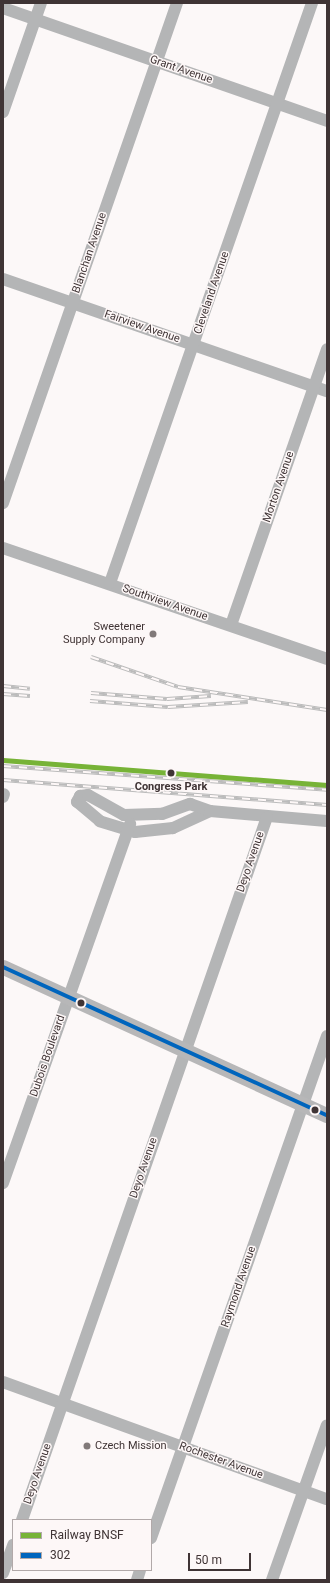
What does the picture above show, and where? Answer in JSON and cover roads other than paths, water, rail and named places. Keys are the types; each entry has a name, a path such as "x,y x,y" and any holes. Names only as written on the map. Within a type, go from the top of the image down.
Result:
{"main road":[{"path":"3,966 327,1115"}],"street":[{"path":"3,112 41,3"},
{"name":"Blanchan Avenue","path":"3,504 177,3"},
{"name":"Cleveland Avenue","path":"110,584 312,3"},
{"name":"Grant Avenue","path":"3,8 327,121"},
{"name":"Fairview Avenue","path":"3,279 327,391"},
{"name":"Morton Avenue","path":"231,625 327,349"},
{"name":"Southview Avenue","path":"3,548 327,659"},
{"path":"210,811 164,830 127,832 93,818 78,806 78,799 88,795 116,812 133,816 162,814 190,804 210,811 327,821"},
{"name":"Dubois Boulevard","path":"3,1183 133,816"},
{"name":"Deyo Avenue","path":"22,1519 267,817"},
{"name":"Raymond Avenue","path":"152,1535 327,1036"},
{"name":"Rochester Avenue","path":"3,1382 327,1499"},
{"path":"272,1580 327,1425"},
{"path":"3,1573 12,1548"}],"railway":[{"path":"91,657 178,687 327,710"},
{"path":"3,686 30,689"},
{"path":"91,693 167,699 211,696"},
{"path":"3,694 30,696"},
{"path":"90,701 168,707 248,702"},
{"path":"3,766 327,790"},
{"path":"3,780 327,805"}],"rail line":[{"name":"BNSF","path":"3,760 327,785"}],"place":[{"name":"Sweetener Supply Company","path":"153,634"},
{"name":"Congress Park","path":"171,773"},
{"name":"Czech Mission","path":"87,1446"}]}
